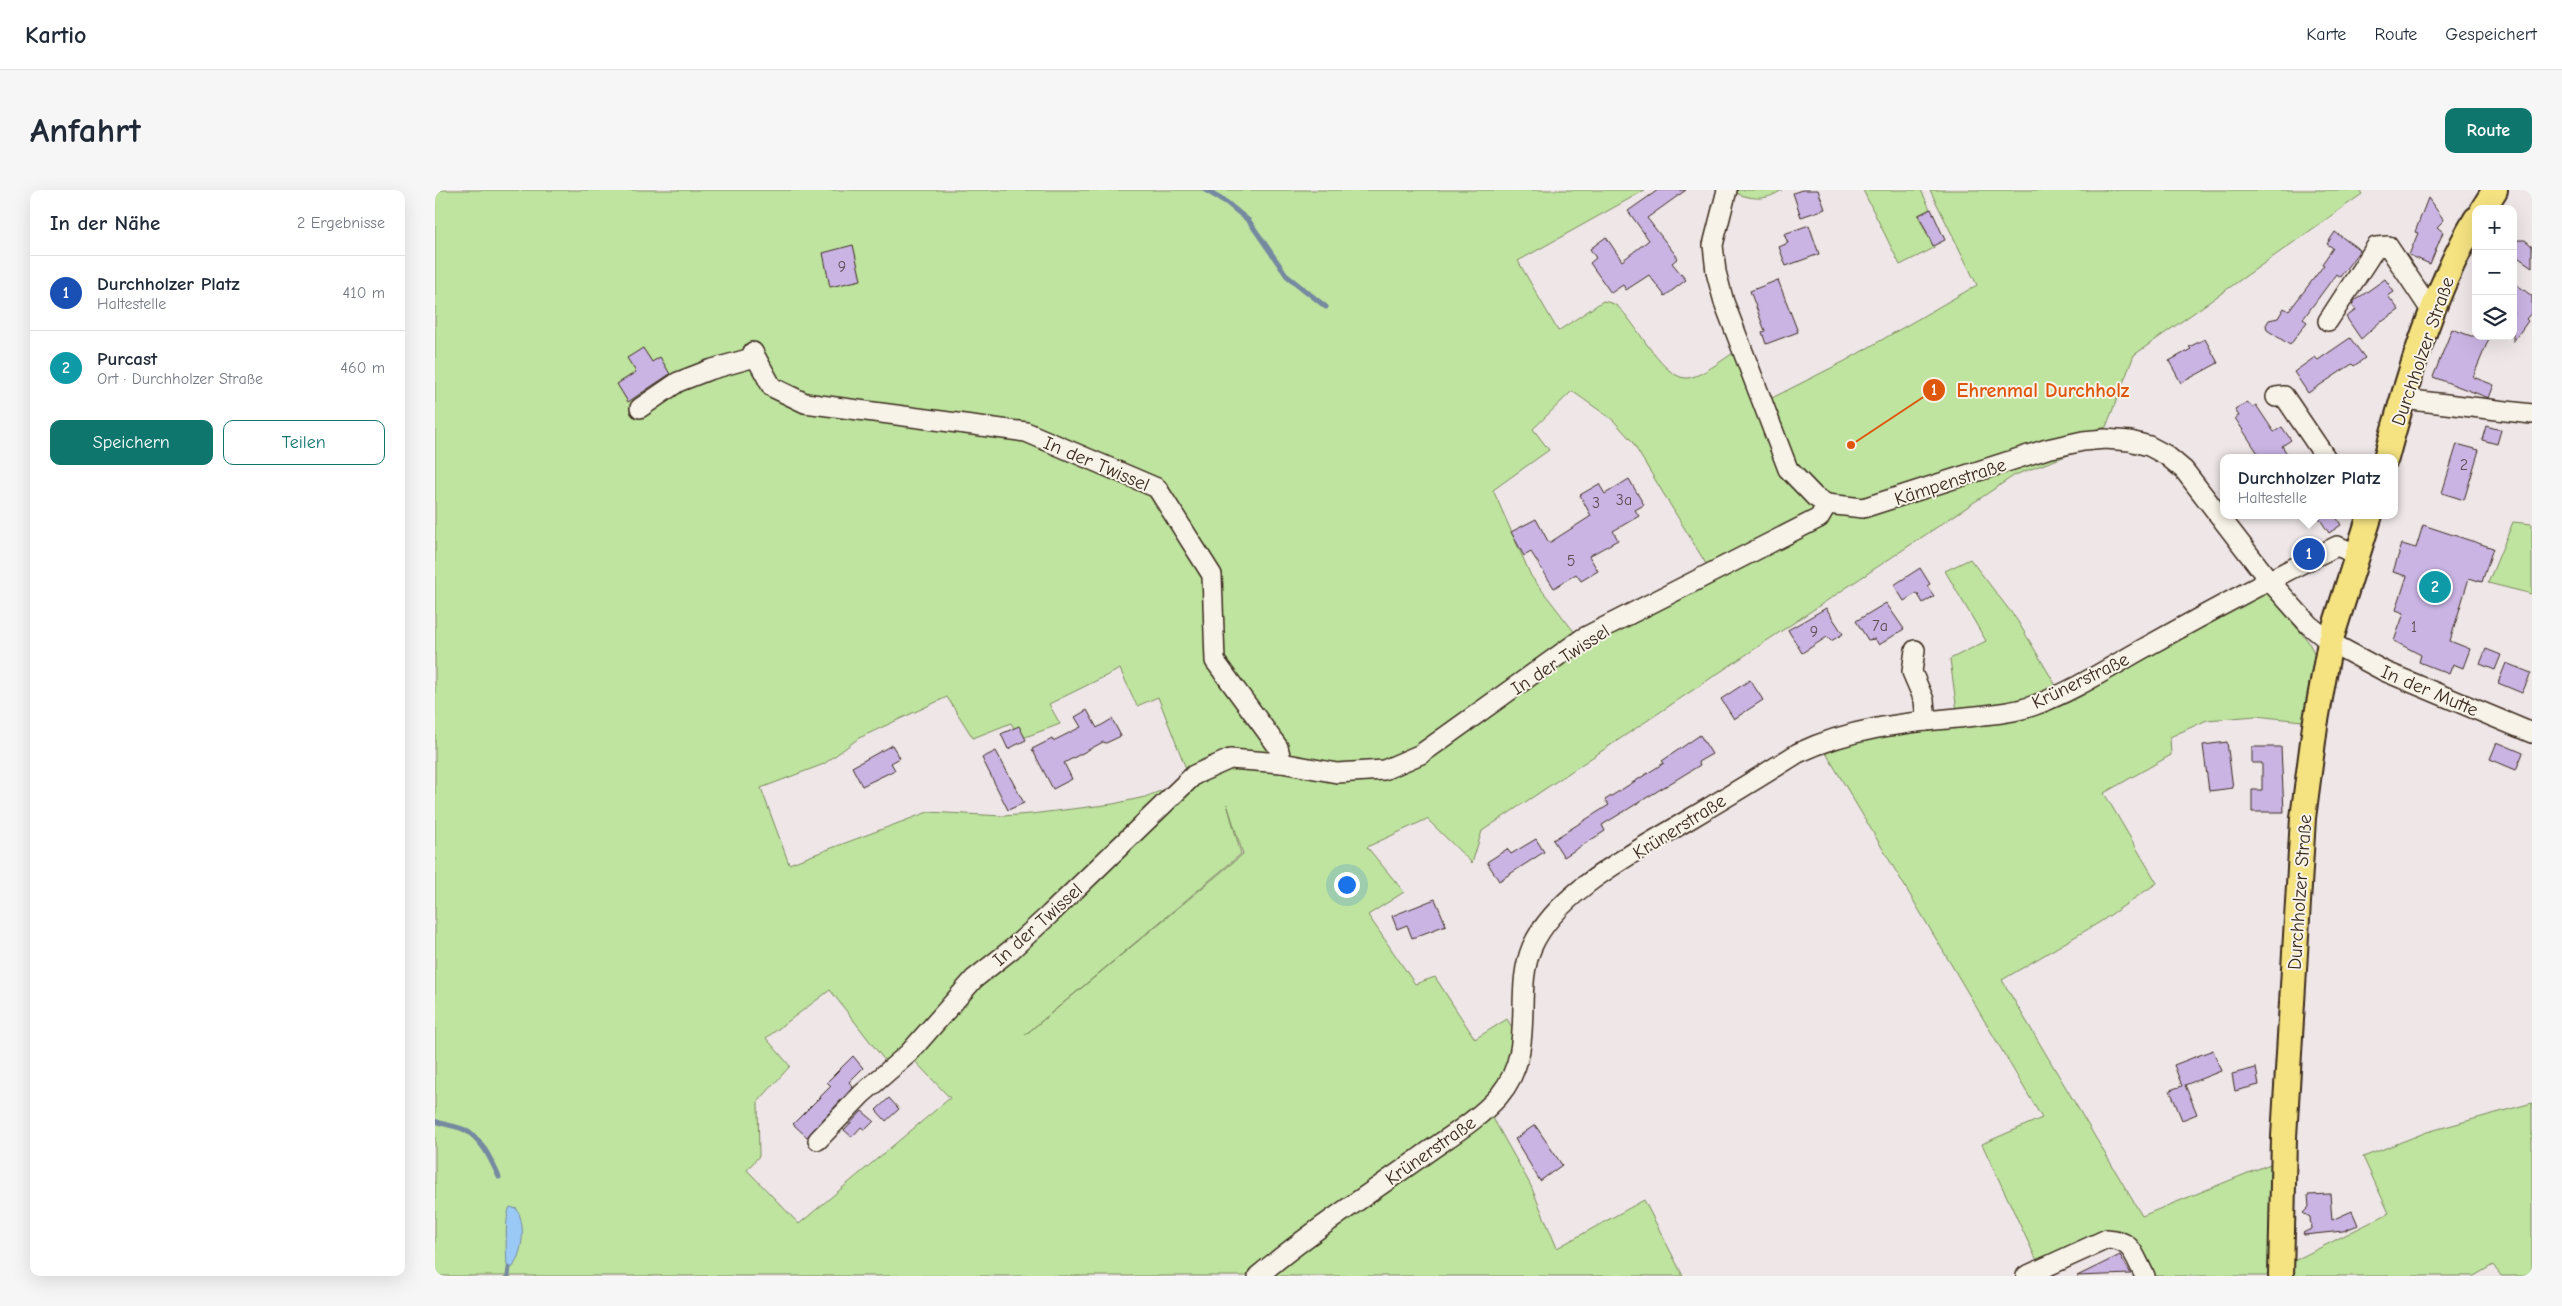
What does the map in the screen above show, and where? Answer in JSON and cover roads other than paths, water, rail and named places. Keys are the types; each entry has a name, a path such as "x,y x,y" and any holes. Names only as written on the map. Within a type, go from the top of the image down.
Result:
{"main road":[{"path":"2486,205 2495,190"},
{"name":"Durchholzer Straße","path":"2387,454 2432,312 2458,252 2472,226"},
{"name":"Durchholzer Straße","path":"2281,1276 2284,1137 2302,828 2315,726 2330,642 2367,519"}],"street":[{"path":"1727,190 1713,245 1716,272 1724,302 1788,469 1803,486 1827,504"},
{"path":"2328,321 2376,247 2388,246 2432,312"},
{"name":"In der Twissel","path":"640,408 678,382 754,354 772,387 805,403 1026,432 1157,488 1212,575 1215,661 1279,747 1282,763"},
{"path":"2275,397 2284,396 2323,454"},
{"path":"2403,399 2532,414"},
{"name":"Kämpenstraße","path":"1827,504 1863,508 2047,449 2105,439 2130,441 2149,446 2166,455 2184,470 2220,517"},
{"name":"In der Twissel","path":"818,1140 861,1094 909,1053 974,978 1012,949 1050,914 1194,775 1230,760 1282,763 1337,773 1384,770 1421,754 1583,638 1819,518 1827,504"},
{"name":"Kämpenstraße","path":"2222,519 2268,579 2309,625 2330,642"},
{"name":"Krünerstraße","path":"1258,1276 1302,1241 1473,1120 1501,1094 1514,1071 1519,1055 1527,972 1531,950 1538,935 1570,899 1613,867 1798,753 1824,741 1852,732 1984,715 2034,706 2097,675 2268,579 2337,546 2356,554"},
{"name":"In der Mutte","path":"2330,642 2385,671 2532,733"},
{"path":"1915,650 1912,672 1924,700 1926,721"},
{"path":"2026,1276 2107,1239 2120,1239 2130,1246 2145,1276"}],"water":[{"path":"510,1207 517,1209 520,1216 522,1238 519,1253 513,1267 509,1268 507,1266 506,1235"}],"waterway":[{"path":"1205,190 1226,202 1249,221 1287,276 1326,307"},
{"path":"435,1121 465,1130 471,1134 485,1151 499,1177"},
{"path":"508,1276 509,1268"}],"place":[{"name":"Ehrenmal Durchholz","path":"1851,445"},
{"name":"Durchholzer Platz","path":"2309,554"},
{"name":"Purcast","path":"2435,587"}]}
